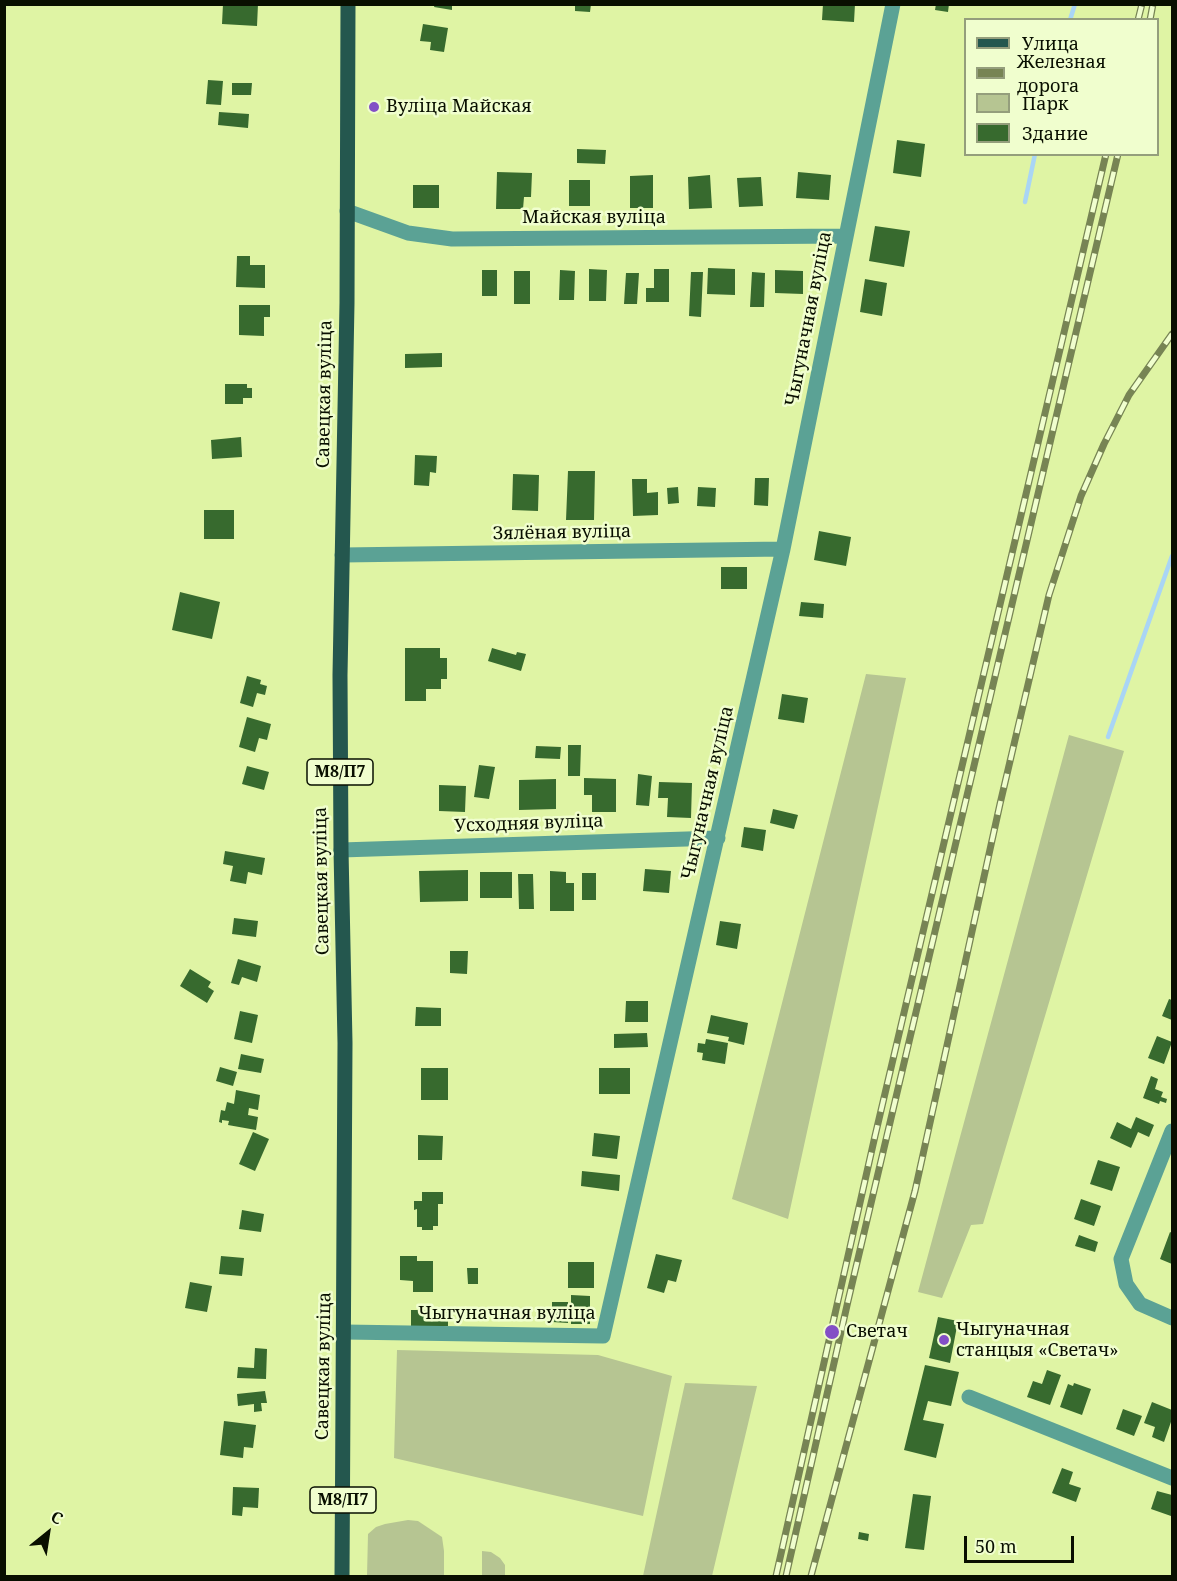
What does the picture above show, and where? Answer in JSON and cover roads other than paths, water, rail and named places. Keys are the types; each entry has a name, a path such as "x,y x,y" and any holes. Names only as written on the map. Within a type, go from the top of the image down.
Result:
{"main road":[{"name":"Савецкая вуліца","path":"342,1576 345,1043 340,850 348,4"}],"street":[{"name":"Чыгуначная вуліца","path":"345,1332 603,1336 783,549 893,4"},
{"name":"Майская вуліца","path":"347,211 408,233 452,239 845,236"},
{"name":"Зялёная вуліца","path":"342,555 783,549"},
{"name":"Усходняя вуліца","path":"340,850 718,838"},
{"path":"1173,1131 1121,1259 1126,1284 1140,1304 1173,1318"},
{"path":"969,1397 1173,1478"}],"waterway":[{"path":"1071,18 1075,4"},
{"path":"1025,202 1035,156"},
{"path":"1108,737 1172,556"}],"railway":[{"path":"1138,18 1142,4"},
{"path":"1150,18 1153,4"},
{"path":"776,1576 875,1136 1106,156"},
{"path":"786,1576 848,1301 1118,156"},
{"path":"811,1576 915,1191 1000,804 1049,595 1081,496 1104,444 1129,395 1172,334"}],"place":[{"name":"Вуліца Майская","path":"374,107"},
{"name":"Светач","path":"832,1332"},
{"name":"Чыгуначная станцыя «Светач»","path":"944,1340"}]}
